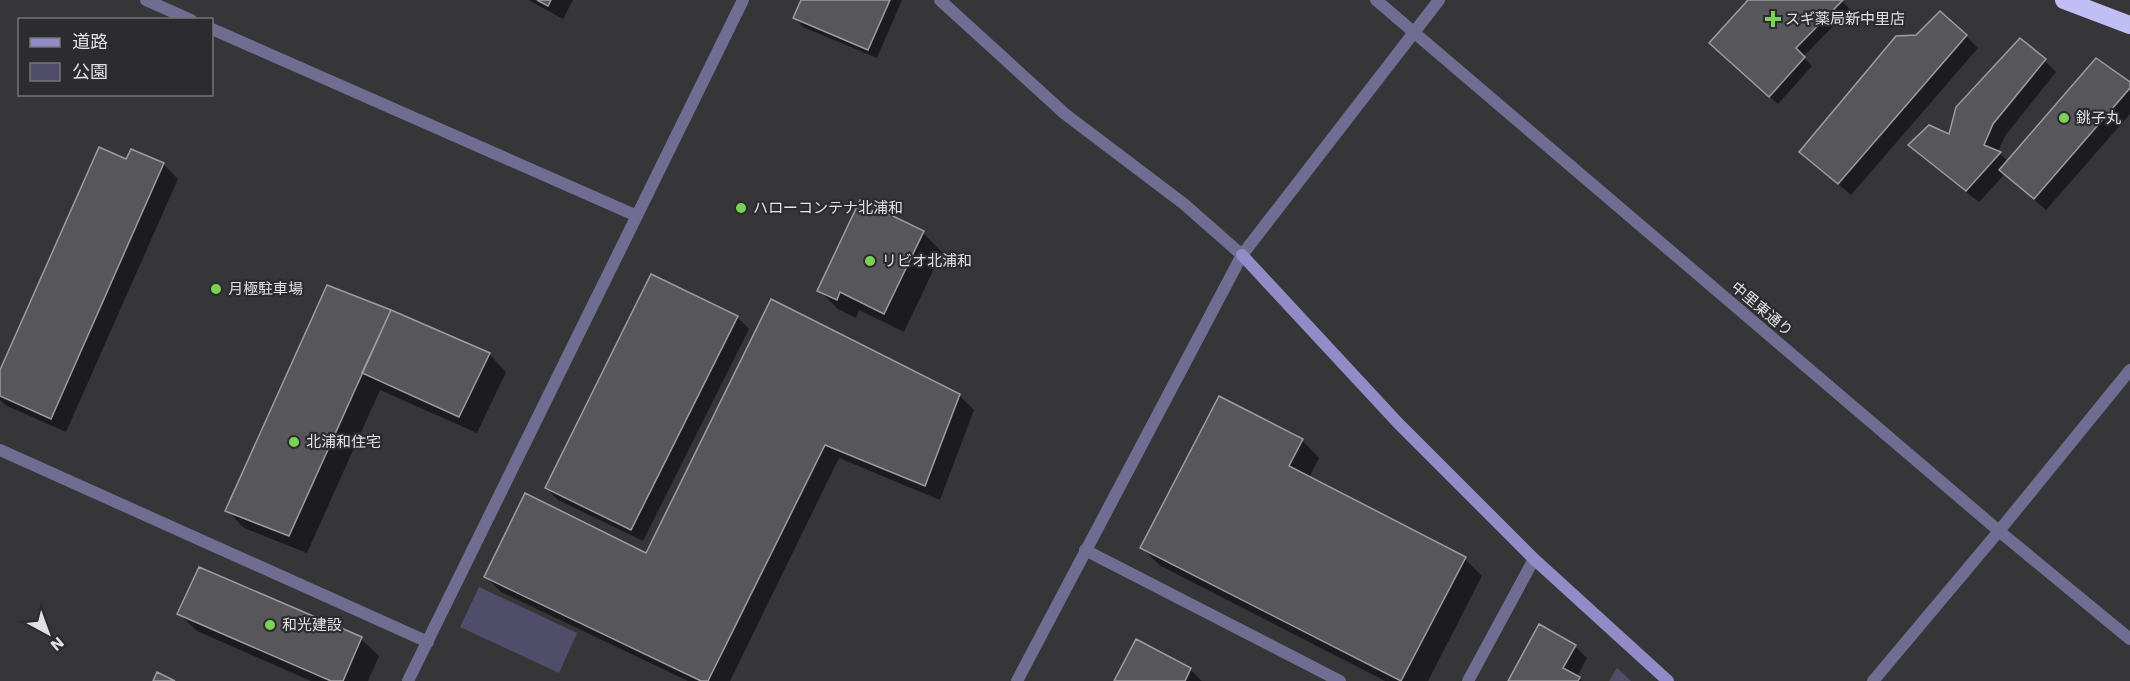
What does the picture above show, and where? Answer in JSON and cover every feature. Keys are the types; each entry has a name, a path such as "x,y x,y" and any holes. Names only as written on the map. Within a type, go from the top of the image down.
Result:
{"highway":[{"path":"2064,0 2130,25"}],"street":[{"path":"146,0 186,18"},
{"path":"408,681 743,0"},
{"path":"940,0 1065,114 1184,204 1242,255 1398,423 1534,559 1668,681"},
{"name":"中里東通り","path":"1376,0 1999,531 2130,639"},
{"path":"1017,681 1242,255 1439,0"},
{"path":"213,29 637,216"},
{"path":"1873,681 2130,370"},
{"path":"0,450 428,642"},
{"path":"1085,550 1340,681"},
{"path":"1468,681 1534,559"}],"green space":[{"path":"479,587 577,633 559,673 460,627"},
{"path":"1617,668 1631,681 1609,681"}],"building":[{"path":"537,0 551,0 548,6"},
{"path":"801,0 890,0 868,50 793,18"},
{"path":"1748,0 1843,0 1796,48 1805,57 1769,97 1709,43"},
{"path":"1940,11 1967,35 1838,184 1799,152 1896,36 1916,35"},
{"path":"2020,38 2046,59 1993,124 1984,145 2001,152 1966,191 1908,145 1929,125 1949,134 1956,107"},
{"path":"2096,58 2130,82 2130,88 2034,199 1999,170"},
{"path":"99,147 126,159 131,149 164,163 51,419 0,396 0,370"},
{"name":"リビオ北浦和","path":"860,200 924,231 884,314 840,292 837,300 817,291"},
{"path":"651,274 738,316 631,530 545,488"},
{"name":"北浦和住宅","path":"327,285 391,310 289,536 225,511"},
{"path":"771,299 960,394 925,486 825,445 708,681 701,681 484,577 525,493 646,553"},
{"path":"391,310 490,353 459,417 362,373"},
{"path":"1219,396 1303,439 1289,466 1466,557 1401,681 1140,548"},
{"path":"199,567 362,637 343,681 331,681 177,614"},
{"path":"1539,624 1576,645 1563,668 1580,677 1578,681 1508,681"},
{"path":"1136,639 1191,668 1185,681 1114,681"},
{"path":"157,672 175,681 153,681"}],"place":[{"name":"スギ薬局新中里店","path":"1773,19"},
{"name":"銚子丸","path":"2064,118"},
{"name":"ハローコンテナ北浦和","path":"741,208"},
{"name":"リビオ北浦和","path":"870,261"},
{"name":"月極駐車場","path":"216,289"},
{"name":"北浦和住宅","path":"294,442"},
{"name":"和光建設","path":"270,625"}]}
